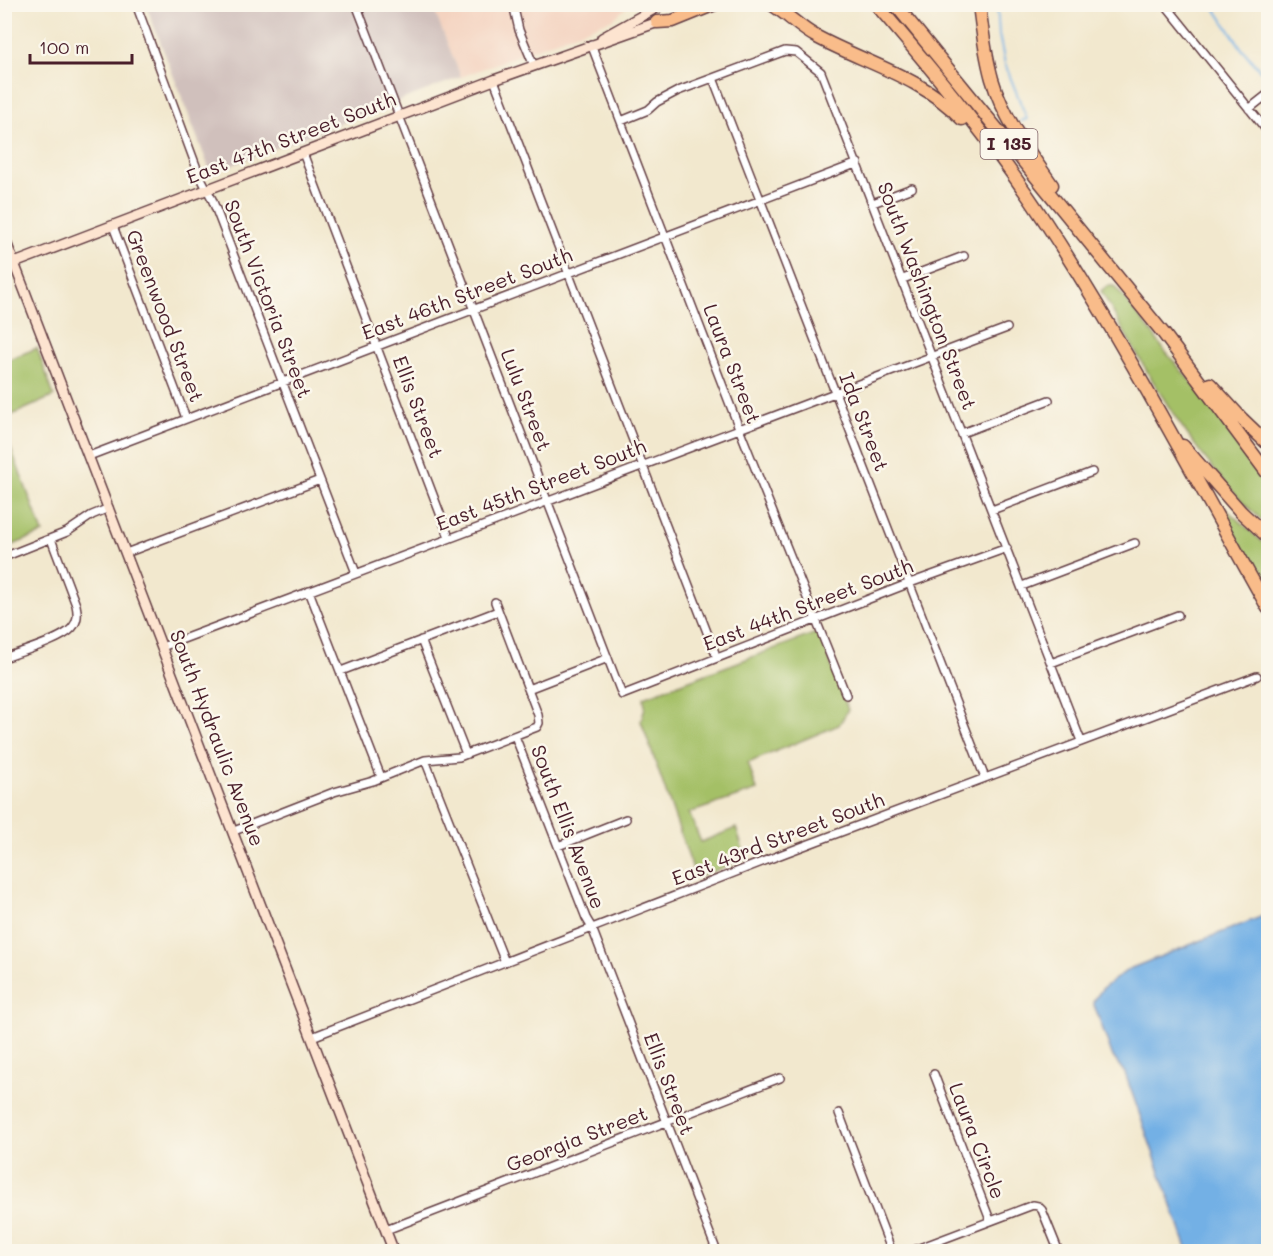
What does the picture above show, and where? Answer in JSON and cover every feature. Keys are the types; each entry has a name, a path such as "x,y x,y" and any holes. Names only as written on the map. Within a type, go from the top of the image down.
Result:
{"highway":[{"path":"657,22 673,21 715,4"},
{"path":"771,4 814,35 911,80 954,110 998,156"},
{"name":"I 135","path":"876,4 926,63 1046,223 1166,423 1269,608"},
{"name":"I 135","path":"895,4 1164,334 1269,474"},
{"path":"979,4 984,48 992,81 1016,131 1035,162 1123,283"},
{"path":"1164,334 1242,419 1269,444"},
{"path":"1166,423 1223,492 1269,537"}],"street":[{"name":"South Victoria Street","path":"136,4 199,174 356,573"},
{"name":"Lulu Street","path":"356,4 622,695"},
{"path":"513,4 519,30 534,66"},
{"name":"East 47th Street South","path":"4,267 591,44 663,4"},
{"name":"East 47th Street South","path":"591,44 617,38 699,4"},
{"path":"1166,4 1269,132"},
{"name":"Laura Street","path":"591,44 811,612 816,619 846,695"},
{"name":"South Washington Street","path":"621,121 648,110 657,102 678,91 785,51 796,52 821,72 1081,741"},
{"name":"Ida Street","path":"713,78 985,778"},
{"path":"494,81 644,464 717,658"},
{"path":"1249,108 1269,94"},
{"name":"Ellis Street","path":"303,153 449,537"},
{"name":"East 46th Street South","path":"88,456 858,163"},
{"path":"873,203 912,188"},
{"name":"Greenwood Street","path":"113,226 186,418"},
{"name":"South Hydraulic Avenue","path":"4,237 394,1251"},
{"path":"903,279 964,256"},
{"name":"East 45th Street South","path":"162,647 546,500 1007,328"},
{"path":"962,433 1049,400"},
{"path":"992,510 1092,472"},
{"path":"126,553 320,480"},
{"path":"4,557 67,532 92,515 109,508"},
{"path":"4,658 69,631 76,622 78,614 76,605 51,538"},
{"path":"1022,586 1135,543"},
{"name":"East 44th Street South","path":"622,695 910,583 1007,548"},
{"path":"309,591 381,777"},
{"name":"South Ellis Avenue","path":"495,602 539,719 537,727 515,736 586,918 592,928"},
{"path":"341,671 498,611"},
{"path":"1051,663 1178,615"},
{"path":"421,640 466,754"},
{"path":"528,688 608,658"},
{"name":"East 43rd Street South","path":"312,1037 1081,741 1257,676"},
{"path":"234,831 424,760 446,759 466,754 515,736"},
{"path":"424,760 505,962"},
{"path":"558,846 626,819"},
{"name":"Ellis Street","path":"592,928 717,1251"},
{"name":"Laura Circle","path":"934,1074 990,1220"},
{"name":"Georgia Street","path":"386,1230 780,1078"},
{"path":"839,1113 892,1251"},
{"path":"909,1251 1033,1205 1038,1206 1044,1215 1059,1251"}],"shaded area":[{"path":"146,5 432,5 461,77 211,173"},
{"path":"432,5 629,5 613,19 461,77"}],"green space":[{"path":"1107,286 1114,286 1151,331 1164,350 1206,399 1268,483 1268,526 1217,474 1175,416 1101,291"},
{"path":"37,348 54,396 5,418 5,361"},
{"path":"4,430 43,533 5,548 4,548"},
{"path":"1226,509 1268,547 1268,593 1229,524 1224,510"},
{"path":"819,632 848,710 839,725 748,763 757,790 689,813 701,842 736,828 746,859 696,878 641,721 645,707 644,697"}],"water":[{"path":"1268,914 1268,1251 1188,1251 1125,1073 1113,1057 1093,1002 1102,989 1129,969"}],"waterway":[{"path":"997,4 999,35 1005,64 1027,119 1021,121"},
{"path":"1212,4 1242,49 1266,77"}]}
